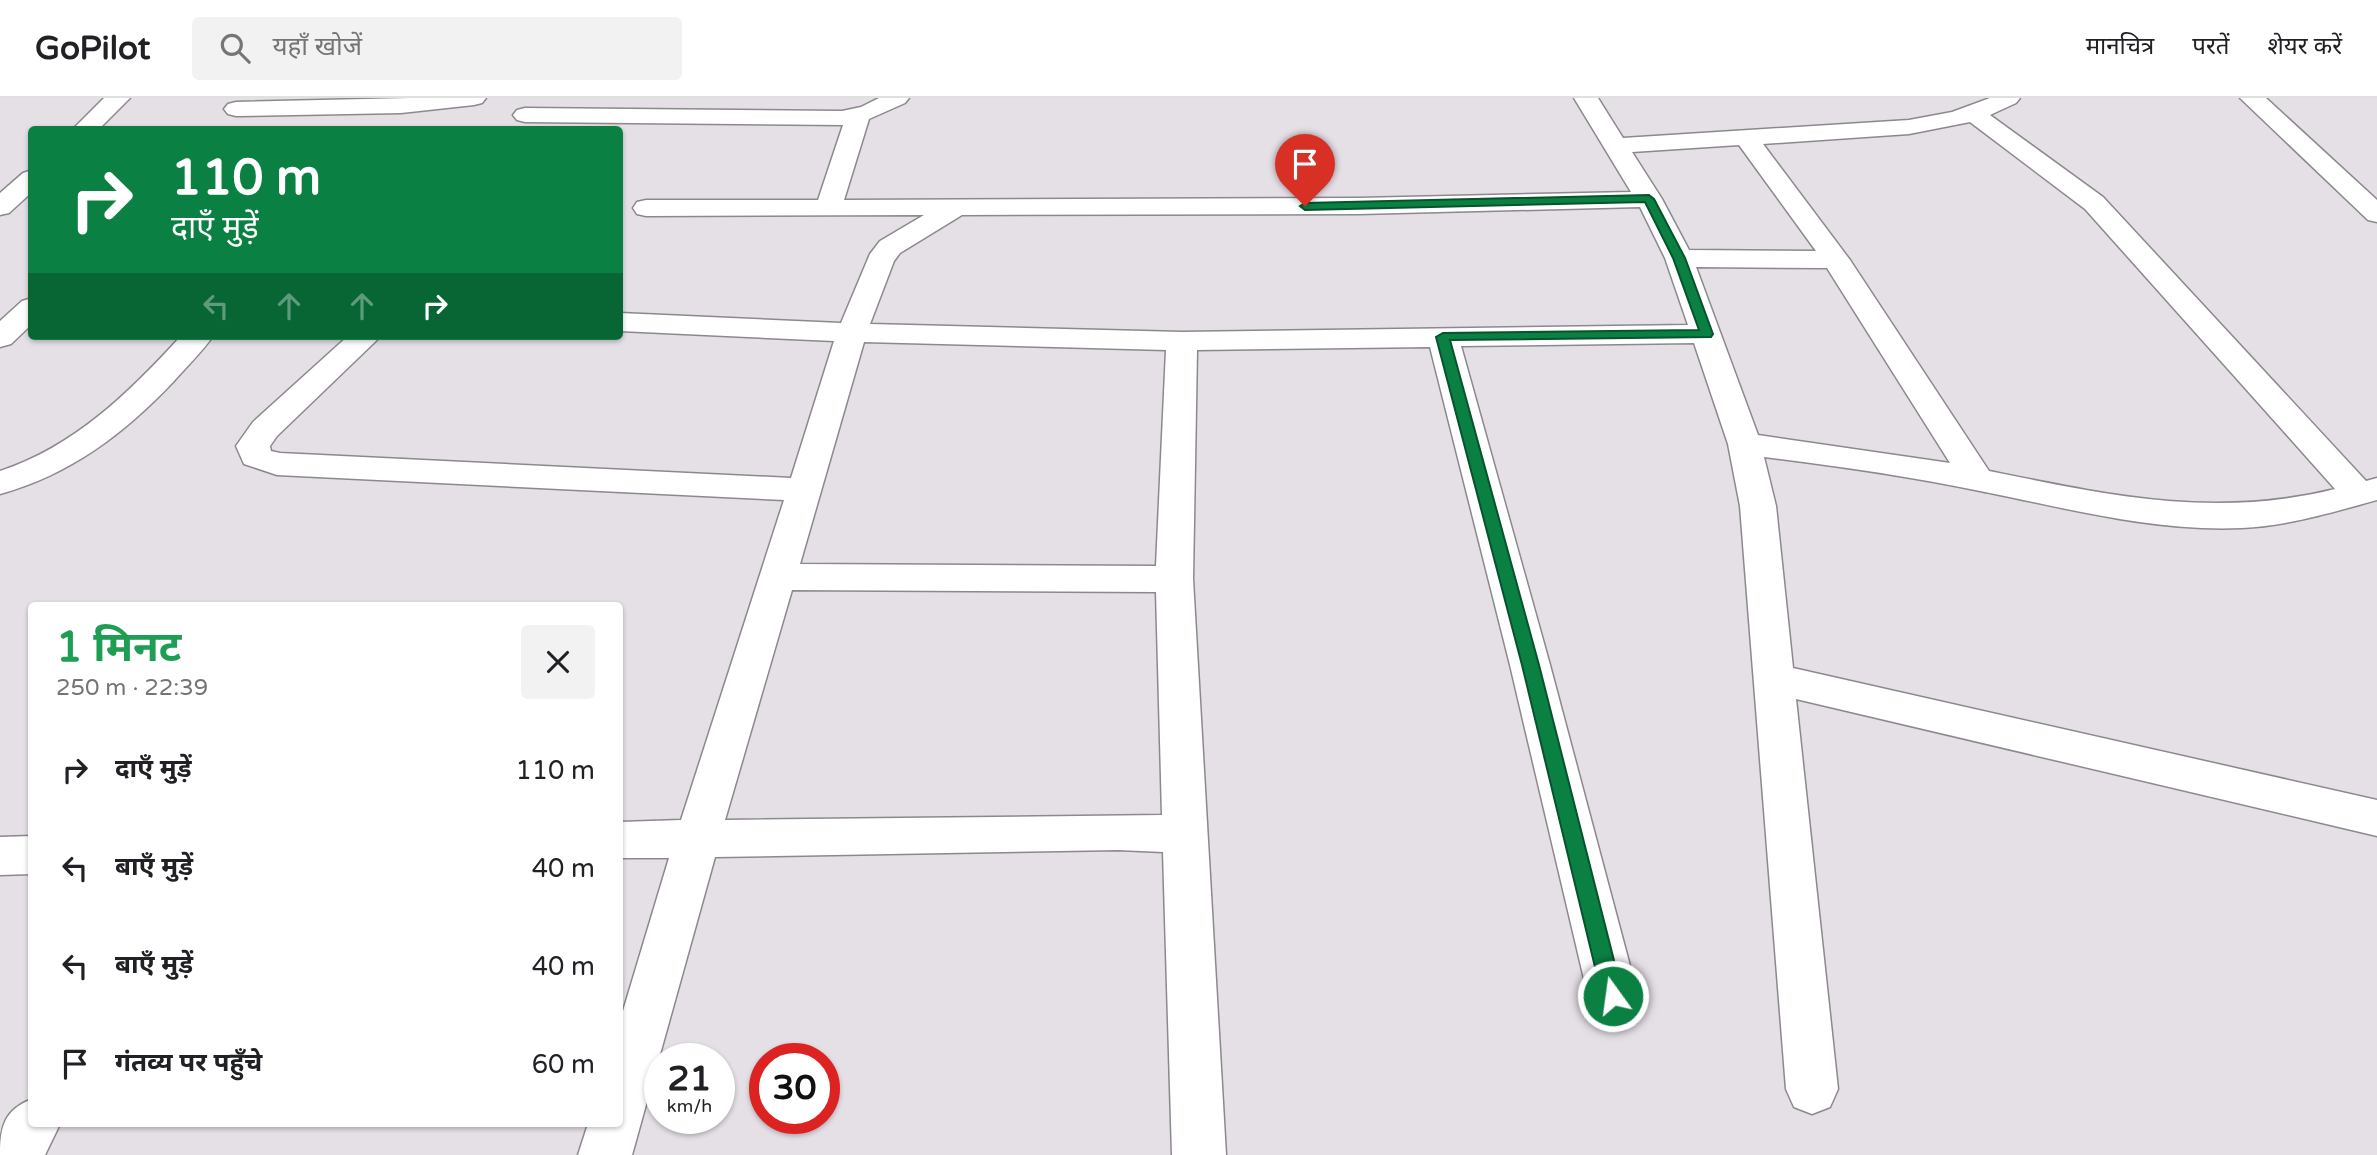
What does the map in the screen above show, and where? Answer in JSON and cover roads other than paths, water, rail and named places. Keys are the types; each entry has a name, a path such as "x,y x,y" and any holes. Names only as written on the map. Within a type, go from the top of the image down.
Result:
{"street":[{"path":"88,126 118,98"},
{"path":"235,110 435,104 474,98"},
{"path":"524,114 842,118 858,116 897,98"},
{"path":"1586,98 1649,199 1679,258 1745,444 1758,506 1812,1088"},
{"path":"1616,146 1909,127 1946,122 1974,114 2008,98"},
{"path":"2252,98 2377,215"},
{"path":"1974,114 2094,203 2368,491"},
{"path":"828,209 858,116"},
{"path":"1747,139 1836,260 1977,479"},
{"path":"0,207 28,182"},
{"path":"646,208 1359,206 1649,199"},
{"path":"623,1095 852,333 880,260 890,247 954,209"},
{"path":"1679,258 1836,260"},
{"path":"0,338 28,311"},
{"path":"623,322 852,333 1182,341 1706,334"},
{"path":"1443,337 1530,665 1613,996"},
{"path":"0,484 45,468 89,440 142,395 194,340"},
{"path":"362,340 265,429 253,446 256,457 277,464 804,490"},
{"path":"1182,341 1174,579 1199,1155"},
{"path":"1745,444 1843,456 2128,509 2192,517 2243,516 2285,511 2368,491"},
{"path":"777,577 1174,579"},
{"path":"1774,679 2377,818"},
{"path":"623,840 1118,832 1185,834"},
{"path":"0,856 28,856"},
{"path":"15,1155 32,1127"},
{"path":"605,1155 613,1127"}]}
